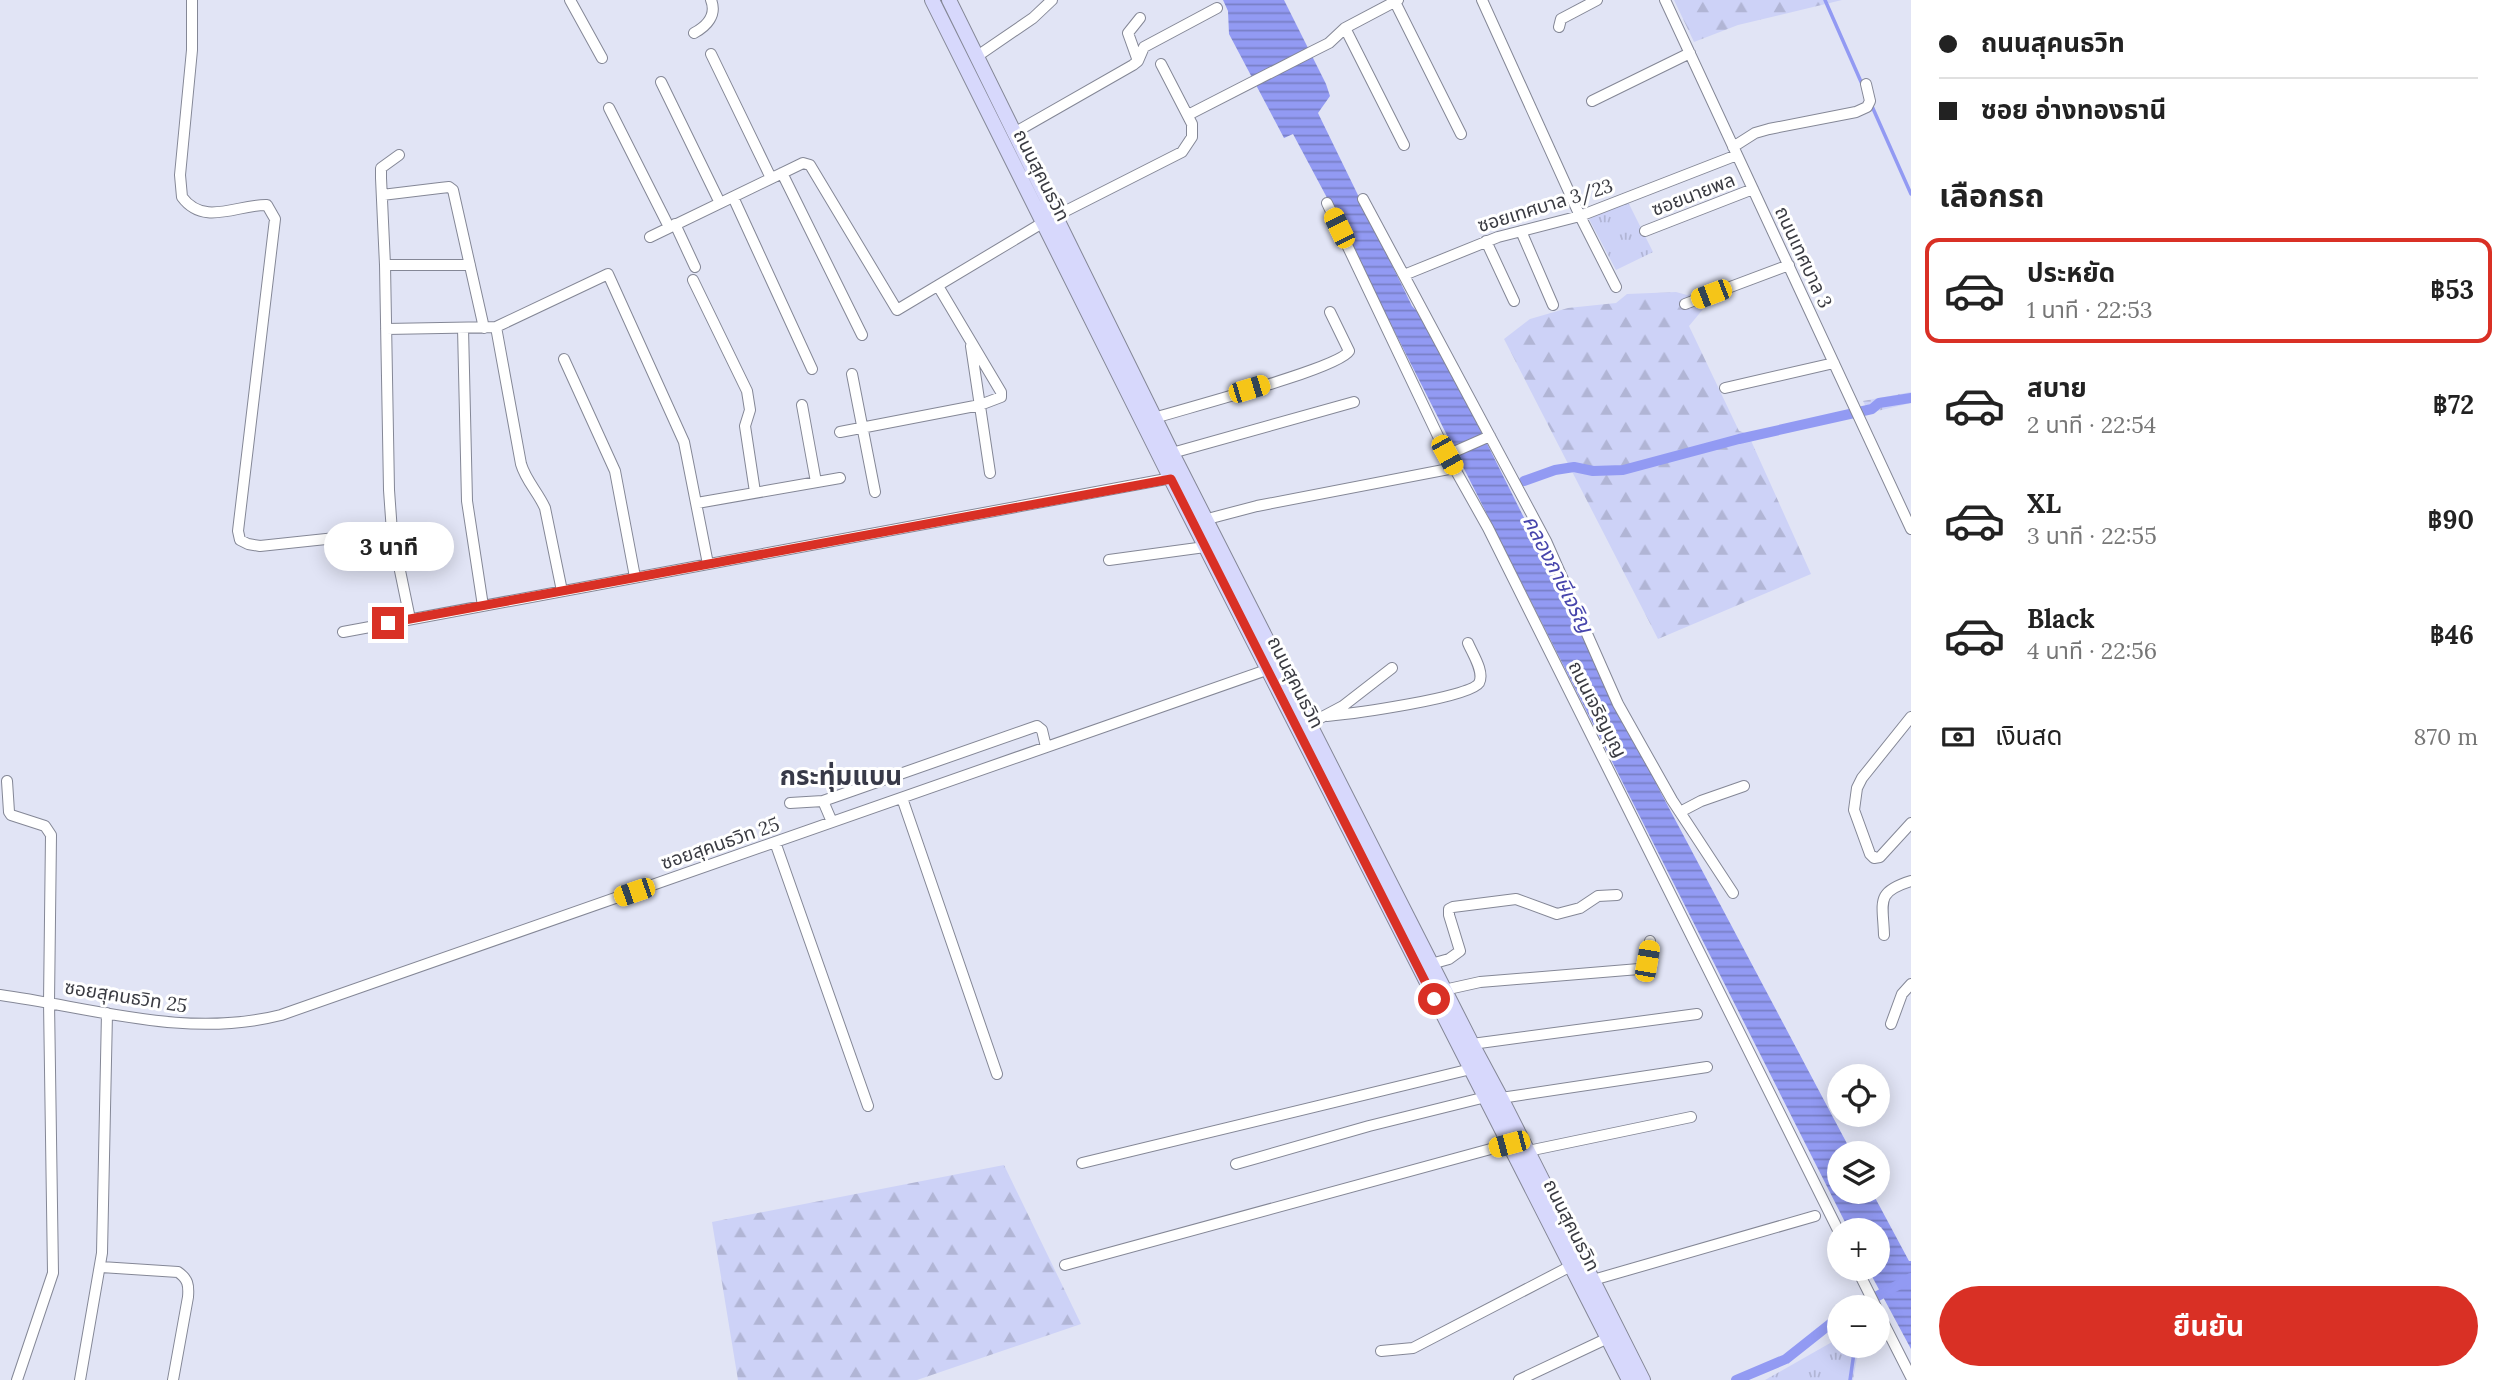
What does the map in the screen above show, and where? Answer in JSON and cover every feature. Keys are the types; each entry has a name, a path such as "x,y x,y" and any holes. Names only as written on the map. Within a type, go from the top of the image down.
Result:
{"main road":[{"name":"ถนนสุคนธวิท","path":"949,0 1014,133 1050,218"},
{"name":"ถนนสุคนธวิท","path":"934,1 1050,218 1484,1097 1629,1380"},
{"name":"ถนนสุคนธวิท","path":"1148,419 1172,453 1177,477"},
{"name":"ถนนสุคนธวิท","path":"1200,522 1205,547 1309,724 1643,1380"}],"street":[{"path":"192,0 192,50 180,175 182,197 193,207 216,213 267,205 275,219 240,540 260,546 392,532"},
{"path":"570,0 602,58"},
{"path":"694,33 711,19 714,9 711,0"},
{"path":"976,57 1033,18 1052,0"},
{"path":"1482,0 1580,216 1616,287"},
{"path":"1559,27 1561,19 1597,0"},
{"name":"ถนนเทศบาล 3","path":"1665,0 1911,529"},
{"path":"1188,115 1329,43 1345,28 1396,1 1461,134"},
{"path":"1014,133 1138,61 1144,47 1217,8"},
{"path":"1138,61 1128,33 1140,18"},
{"path":"1345,28 1404,145"},
{"path":"1592,101 1690,53"},
{"path":"711,54 862,335"},
{"path":"650,237 803,163 810,165 897,310 1050,218 1182,152 1193,132 1188,115 1161,64"},
{"path":"661,82 720,203"},
{"name":"ซอยเทศบาล 3/23","path":"1404,275 1486,241 1580,216 1735,151 1755,133 1856,112 1867,107 1870,101 1866,84"},
{"path":"609,108 695,267"},
{"path":"399,155 382,168 387,454 392,532 410,619"},
{"path":"382,195 449,187 453,190 484,328"},
{"name":"ซอยนายพล","path":"1644,231 1753,189"},
{"path":"733,197 813,369"},
{"path":"1363,199 1560,569 1618,704 1680,812 1733,893"},
{"name":"ถนนเจริญบุญ","path":"1327,202 1450,453 1454,467 1488,528 1832,1218"},
{"path":"1521,231 1553,305"},
{"path":"1486,241 1514,301"},
{"path":"385,265 470,265"},
{"path":"1685,304 1789,265"},
{"path":"386,330 496,327 608,274 680,428 708,564"},
{"path":"693,280 747,391 750,410 746,426 755,492"},
{"path":"840,432 980,405 1002,395 938,286"},
{"path":"1148,419 1316,369 1346,356 1349,351 1330,312"},
{"path":"496,327 521,464 525,478 545,508 562,591"},
{"path":"463,328 467,501 483,606"},
{"path":"970,340 990,473"},
{"path":"564,359 615,471 635,578"},
{"path":"1725,388 1834,363"},
{"path":"852,374 875,492"},
{"path":"1172,453 1354,402"},
{"path":"802,405 816,482"},
{"path":"1450,453 1488,437"},
{"path":"1200,522 1257,506 1454,467"},
{"path":"343,632 1177,477"},
{"path":"697,503 840,478"},
{"path":"1109,560 1205,547"},
{"path":"1327,716 1429,700 1476,687 1480,682 1480,673 1468,643"},
{"name":"ซอยสุคนธวิท 25","path":"0,995 183,1025 235,1024 271,1018 1274,668"},
{"path":"1309,724 1327,716 1392,668"},
{"path":"1911,717 1862,778 1854,803 1870,854 1874,858 1880,856 1911,823"},
{"path":"790,803 823,801 1037,726 1042,730 1046,747"},
{"path":"7,781 11,815 45,826 51,835 49,1002 53,1273 18,1380"},
{"path":"1680,812 1701,801 1744,786"},
{"path":"902,798 997,1074"},
{"path":"823,801 832,822"},
{"path":"775,842 868,1106"},
{"path":"1884,935 1883,904 1887,891 1911,881"},
{"path":"1431,964 1449,959 1461,951 1449,915 1449,909 1453,906 1516,899 1558,914 1580,908 1598,896 1617,895"},
{"path":"1444,990 1480,982 1639,970 1647,961 1650,941"},
{"path":"1891,1024 1902,994 1911,984"},
{"path":"80,1380 101,1267 107,1013"},
{"path":"1472,1044 1697,1014"},
{"path":"1236,1164 1484,1097 1707,1067"},
{"path":"1082,1163 1471,1069"},
{"path":"1528,1151 1691,1117"},
{"path":"1065,1265 1509,1144"},
{"path":"1593,1280 1815,1216"},
{"path":"1381,1351 1413,1348 1571,1266"},
{"path":"101,1267 178,1272 186,1277 188,1297 173,1380"},
{"path":"1890,1336 1911,1377"},
{"path":"1519,1380 1608,1338"}],"green space":[{"path":"1674,0 1842,0 1738,25 1694,42"},
{"path":"1628,202 1653,252 1616,270 1589,219"},
{"path":"1707,289 1704,308 1689,326 1739,431 1748,434 1811,574 1658,639 1504,339 1530,319 1568,308 1616,303 1627,294 1676,292 1687,295"},
{"path":"1911,392 1911,403 1869,413 1863,401"},
{"path":"1004,1165 1081,1324 917,1380 738,1380 712,1222"},
{"path":"1827,1345 1827,1358 1857,1358 1853,1380 1765,1380"}],"water":[{"path":"1223,0 1284,0 1330,96 1318,113 1412,306 1426,321 1661,793 1827,1106 1827,1127 1838,1127 1846,1141 1827,1141 1827,1187 1325,194 1293,134 1284,138 1229,34 1228,11"},
{"path":"1836,1204 1878,1204 1886,1218 1843,1218"},
{"path":"1890,1226 1911,1261 1911,1349 1890,1310 1890,1295 1882,1295 1874,1281 1890,1281"}],"waterway":[{"path":"1825,0 1862,84"},
{"path":"1871,104 1911,194"},
{"path":"1524,481 1555,470 1574,467 1593,471 1623,470 1739,439 1872,409 1879,403 1911,398"},
{"path":"1879,1295 1911,1278"},
{"path":"1736,1380 1786,1359 1827,1327"},
{"path":"1850,1380 1853,1358"}],"district":[{"name":"กระทุ่มแบน","path":"841,776"}],"route":[{"path":"388,623 1171,479 1434,999"}],"water label":[{"name":"คลองภาษีเจริญ","path":"1558,574"}]}
